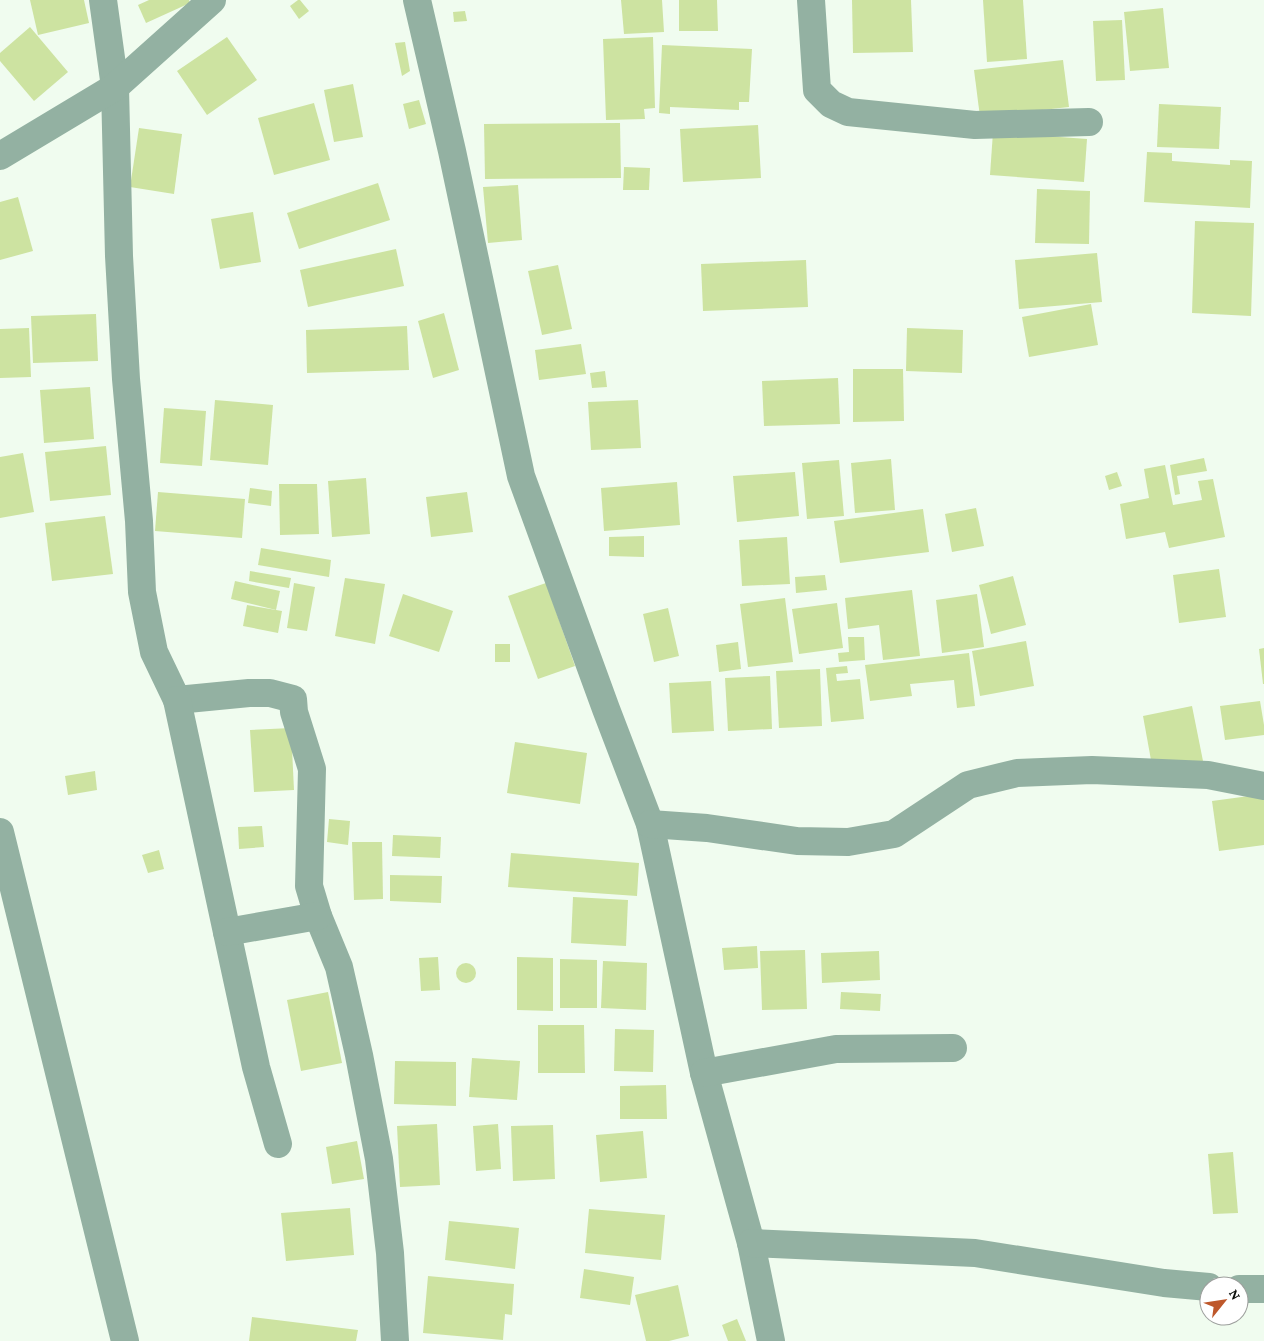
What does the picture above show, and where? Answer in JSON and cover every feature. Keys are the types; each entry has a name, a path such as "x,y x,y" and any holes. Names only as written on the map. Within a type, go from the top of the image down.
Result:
{"street":[{"path":"104,0 115,87 119,256 126,379 139,521 142,592 154,652 177,700 256,1067 278,1144"},
{"path":"0,156 115,87 212,0"},
{"path":"417,0 452,151 522,476 606,709 650,824 704,1073 750,1243 771,1341"},
{"path":"811,0 817,90 831,104 848,112 974,125 1089,122"},
{"path":"177,700 249,693 270,693 293,699 294,712 312,768 309,886 318,916 339,967 359,1055 379,1159 390,1253 395,1341"},
{"path":"650,824 708,828 797,841 848,842 894,834 968,785 1017,773 1092,770 1208,775 1264,786"},
{"path":"0,832 125,1341"},
{"path":"227,932 318,916"},
{"path":"704,1073 836,1049 953,1048"},
{"path":"750,1243 975,1253 1164,1283 1199,1286"},
{"path":"1249,1289 1264,1289"}],"building":[{"path":"30,0 84,0 89,23 38,35"},
{"path":"149,0 189,0 190,3 146,23 138,5"},
{"path":"298,0 309,11 299,19 290,6"},
{"path":"621,0 662,0 664,32 624,34"},
{"path":"679,0 717,0 718,31 679,31"},
{"path":"852,0 911,0 913,52 853,53"},
{"path":"983,0 1023,0 1027,59 987,62"},
{"path":"1163,8 1169,68 1130,71 1124,12"},
{"path":"465,11 467,21 454,22 453,12"},
{"path":"1122,20 1125,80 1096,81 1093,21"},
{"path":"30,27 68,72 34,101 0,61 0,53"},
{"path":"227,37 257,80 207,115 177,71"},
{"path":"653,37 655,108 644,109 645,119 606,120 603,39"},
{"path":"405,42 410,71 402,76 395,43"},
{"path":"662,45 752,49 749,102 739,102 739,110 670,107 670,114 659,113"},
{"path":"1063,60 1069,107 980,117 974,70"},
{"path":"353,84 363,137 334,142 324,90"},
{"path":"419,100 426,124 409,129 403,104"},
{"path":"314,103 330,160 274,175 258,118"},
{"path":"1159,104 1221,107 1219,149 1157,147"},
{"path":"620,123 621,178 485,179 484,124"},
{"path":"758,125 761,178 683,182 680,129"},
{"path":"139,128 182,134 174,194 130,187"},
{"path":"993,132 1087,139 1084,182 990,175"},
{"path":"1147,152 1172,153 1172,161 1230,165 1230,160 1252,161 1250,208 1144,202"},
{"path":"624,167 650,168 649,190 623,190"},
{"path":"378,183 390,220 299,249 287,213"},
{"path":"518,185 522,240 488,243 483,187"},
{"path":"1037,189 1090,191 1089,244 1035,243"},
{"path":"18,197 33,251 0,260 0,202"},
{"path":"253,212 261,262 220,269 211,219"},
{"path":"1195,221 1254,223 1251,316 1192,313"},
{"path":"396,249 404,286 308,307 300,270"},
{"path":"1097,253 1102,302 1019,309 1015,260"},
{"path":"806,260 808,307 703,311 701,264"},
{"path":"558,265 572,329 542,335 528,271"},
{"path":"1091,304 1098,345 1029,357 1022,317"},
{"path":"444,313 459,370 433,378 418,321"},
{"path":"96,314 98,361 33,363 31,316"},
{"path":"407,326 409,370 307,373 306,330"},
{"path":"29,328 31,377 0,378 0,329"},
{"path":"907,328 963,330 962,373 906,371"},
{"path":"581,344 586,374 539,380 535,350"},
{"path":"853,369 903,369 904,421 853,422"},
{"path":"605,371 607,387 592,388 590,373"},
{"path":"838,378 840,424 764,426 762,381"},
{"path":"90,387 94,439 44,443 40,390"},
{"path":"215,400 273,405 268,465 210,460"},
{"path":"638,400 641,448 591,450 588,402"},
{"path":"164,408 206,411 202,466 160,463"},
{"path":"106,446 111,495 50,501 45,452"},
{"path":"23,453 34,512 0,518 0,457"},
{"path":"1204,458 1207,471 1177,476 1180,494 1175,495 1170,465"},
{"path":"891,459 895,510 855,513 851,463"},
{"path":"839,460 844,516 807,519 802,463"},
{"path":"1165,465 1173,505 1202,500 1198,481 1213,479 1225,537 1169,548 1165,532 1126,539 1120,504 1149,498 1144,469"},
{"path":"795,472 799,516 737,522 733,476"},
{"path":"1117,472 1122,486 1109,490 1105,476"},
{"path":"366,478 370,534 332,537 328,481"},
{"path":"677,482 680,525 604,531 601,488"},
{"path":"279,484 317,484 319,534 280,535"},
{"path":"250,488 272,491 271,506 248,503"},
{"path":"158,492 245,499 242,538 155,531"},
{"path":"467,492 473,532 431,537 426,497"},
{"path":"976,508 984,546 952,552 945,514"},
{"path":"923,509 929,552 840,563 834,521"},
{"path":"105,516 113,574 52,581 45,523"},
{"path":"644,536 644,557 609,556 609,537"},
{"path":"787,537 790,584 742,586 739,540"},
{"path":"261,548 331,560 329,577 258,565"},
{"path":"1219,569 1226,617 1179,623 1173,575"},
{"path":"250,571 291,578 289,588 249,581"},
{"path":"825,575 827,590 796,593 795,577"},
{"path":"1013,576 1026,625 991,634 979,585"},
{"path":"345,578 385,584 375,644 335,636"},
{"path":"235,581 280,591 276,610 231,599"},
{"path":"294,583 315,587 307,631 287,628"},
{"path":"546,583 575,666 538,679 508,596"},
{"path":"912,590 920,656 883,660 879,625 848,629 845,598"},
{"path":"403,594 453,611 439,652 389,636"},
{"path":"977,594 984,647 942,653 936,600"},
{"path":"785,598 793,662 748,667 740,604"},
{"path":"837,603 843,648 799,654 792,609"},
{"path":"247,605 282,611 278,633 243,626"},
{"path":"668,608 679,656 654,662 643,614"},
{"path":"848,637 864,637 865,660 839,662 838,653 849,652"},
{"path":"1026,641 1034,686 980,696 972,651"},
{"path":"738,642 741,669 719,672 716,645"},
{"path":"495,644 510,644 510,662 495,662"},
{"path":"1264,648 1264,684 1263,684 1259,649"},
{"path":"969,653 975,706 957,708 954,680 910,684 912,696 870,701 865,665"},
{"path":"847,666 848,673 836,674 837,681 860,679 864,719 831,722 826,668"},
{"path":"820,669 822,726 779,728 776,671"},
{"path":"770,676 772,729 728,731 725,678"},
{"path":"711,681 714,731 672,733 669,683"},
{"path":"1260,701 1264,735 1225,740 1220,706"},
{"path":"1192,706 1203,761 1153,771 1143,716"},
{"path":"291,728 294,790 254,792 250,730"},
{"path":"515,742 587,753 580,804 507,793"},
{"path":"95,771 97,790 68,795 65,776"},
{"path":"1264,794 1264,845 1219,851 1212,801"},
{"path":"329,819 350,821 348,845 327,842"},
{"path":"262,826 264,847 239,849 238,827"},
{"path":"393,835 441,837 440,858 392,856"},
{"path":"352,842 382,842 383,899 354,900"},
{"path":"159,850 164,869 148,873 142,855"},
{"path":"511,853 639,863 637,896 508,887"},
{"path":"390,875 442,876 441,903 390,901"},
{"path":"573,897 628,900 626,946 571,943"},
{"path":"757,946 758,968 724,970 722,948"},
{"path":"805,950 807,1009 762,1010 760,951"},
{"path":"879,951 880,980 822,983 821,953"},
{"path":"438,957 440,990 421,991 419,958"},
{"path":"517,957 553,958 553,1011 517,1010"},
{"path":"560,959 597,960 597,1008 560,1008"},
{"path":"603,961 647,963 646,1010 601,1008"},
{"path":"466,963 473,966 476,973 473,980 466,983 459,980 456,973 459,966"},
{"path":"328,992 342,1063 301,1071 287,1000"},
{"path":"841,992 881,994 880,1011 840,1009"},
{"path":"538,1025 584,1025 585,1073 538,1073"},
{"path":"615,1029 654,1030 653,1072 614,1071"},
{"path":"472,1058 520,1061 517,1100 469,1097"},
{"path":"395,1061 456,1062 456,1106 394,1104"},
{"path":"666,1085 667,1119 620,1119 620,1086"},
{"path":"437,1124 440,1185 400,1187 397,1126"},
{"path":"498,1124 501,1169 476,1171 473,1126"},
{"path":"553,1125 555,1179 513,1181 511,1126"},
{"path":"643,1131 647,1178 600,1182 596,1135"},
{"path":"357,1141 364,1179 332,1184 326,1147"},
{"path":"1233,1152 1238,1213 1213,1214 1208,1154"},
{"path":"350,1208 354,1255 286,1261 281,1213"},
{"path":"589,1209 665,1215 661,1260 585,1253"},
{"path":"449,1221 519,1228 515,1269 445,1260"},
{"path":"584,1269 634,1277 630,1305 580,1298"},
{"path":"428,1276 514,1284 512,1315 505,1314 503,1340 423,1333"},
{"path":"678,1285 689,1336 669,1341 646,1341 635,1295"},
{"path":"252,1317 358,1330 356,1341 249,1341"},
{"path":"737,1319 746,1341 728,1341 722,1325"}]}
